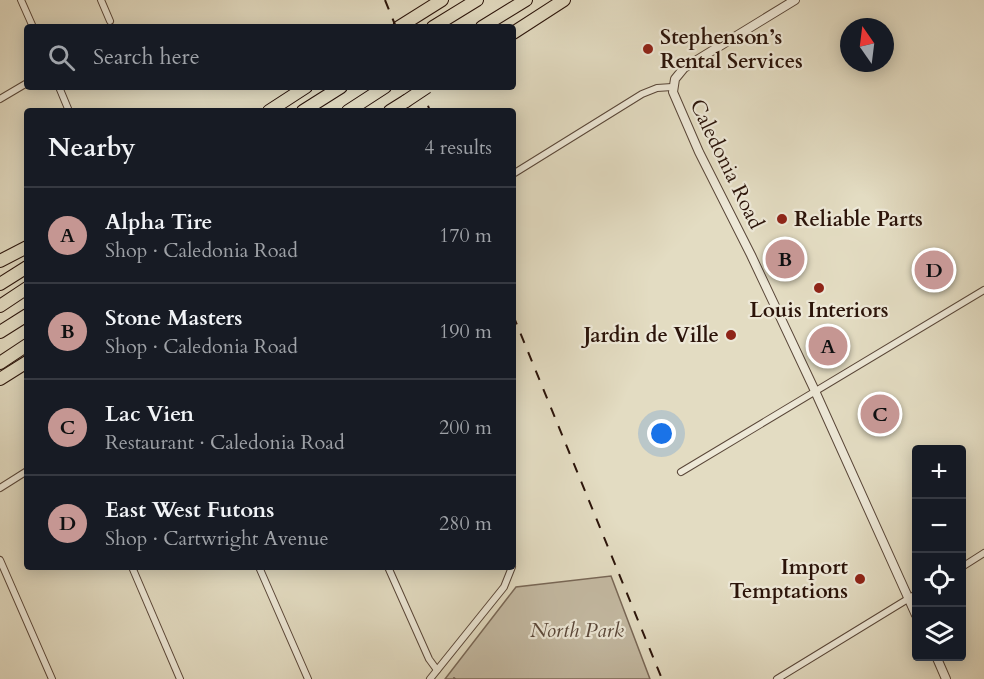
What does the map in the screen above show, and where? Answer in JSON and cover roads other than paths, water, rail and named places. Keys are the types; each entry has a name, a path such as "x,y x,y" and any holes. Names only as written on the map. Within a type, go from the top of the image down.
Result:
{"highway":[{"path":"404,24 442,0"},
{"path":"438,24 477,0"},
{"path":"487,24 526,0"},
{"path":"516,31 564,0"},
{"path":"274,108 301,90"},
{"path":"308,108 336,90"},
{"path":"353,108 380,90"},
{"path":"395,108 422,90"},
{"path":"0,261 24,249"},
{"path":"0,285 24,269"},
{"path":"0,306 24,290"},
{"path":"0,332 24,317"},
{"path":"0,363 24,347"},
{"path":"0,379 24,364"}],"street":[{"path":"21,0 32,24"},
{"path":"101,0 110,21"},
{"path":"516,172 642,94 657,88 672,87 684,68 795,0"},
{"path":"0,99 24,85"},
{"name":"Caledonia Road","path":"672,87 699,152 751,255 912,594"},
{"path":"60,90 68,108"},
{"path":"681,472 984,290"},
{"path":"0,488 24,473"},
{"path":"966,564 984,553"},
{"path":"0,560 52,679"},
{"path":"133,570 180,679"},
{"path":"260,570 308,679"},
{"path":"389,570 429,659 437,670"},
{"path":"430,679 504,587 511,570"},
{"path":"777,679 912,597"},
{"path":"938,661 946,679"}],"railway":[{"path":"385,0 395,24"},
{"path":"422,90 429,108"},
{"path":"516,322 662,679"}],"place":[{"name":"Stephenson’s Rental Services","path":"648,49"},
{"name":"Reliable Parts","path":"782,219"},
{"name":"Stone Masters","path":"785,259"},
{"name":"East West Futons","path":"934,270"},
{"name":"Louis Interiors","path":"819,288"},
{"name":"Jardin de Ville","path":"731,335"},
{"name":"Alpha Tire","path":"828,346"},
{"name":"Lac Vien","path":"880,414"},
{"name":"Import Temptations","path":"860,579"}],"park label":[{"name":"North Park","path":"577,630"}]}
